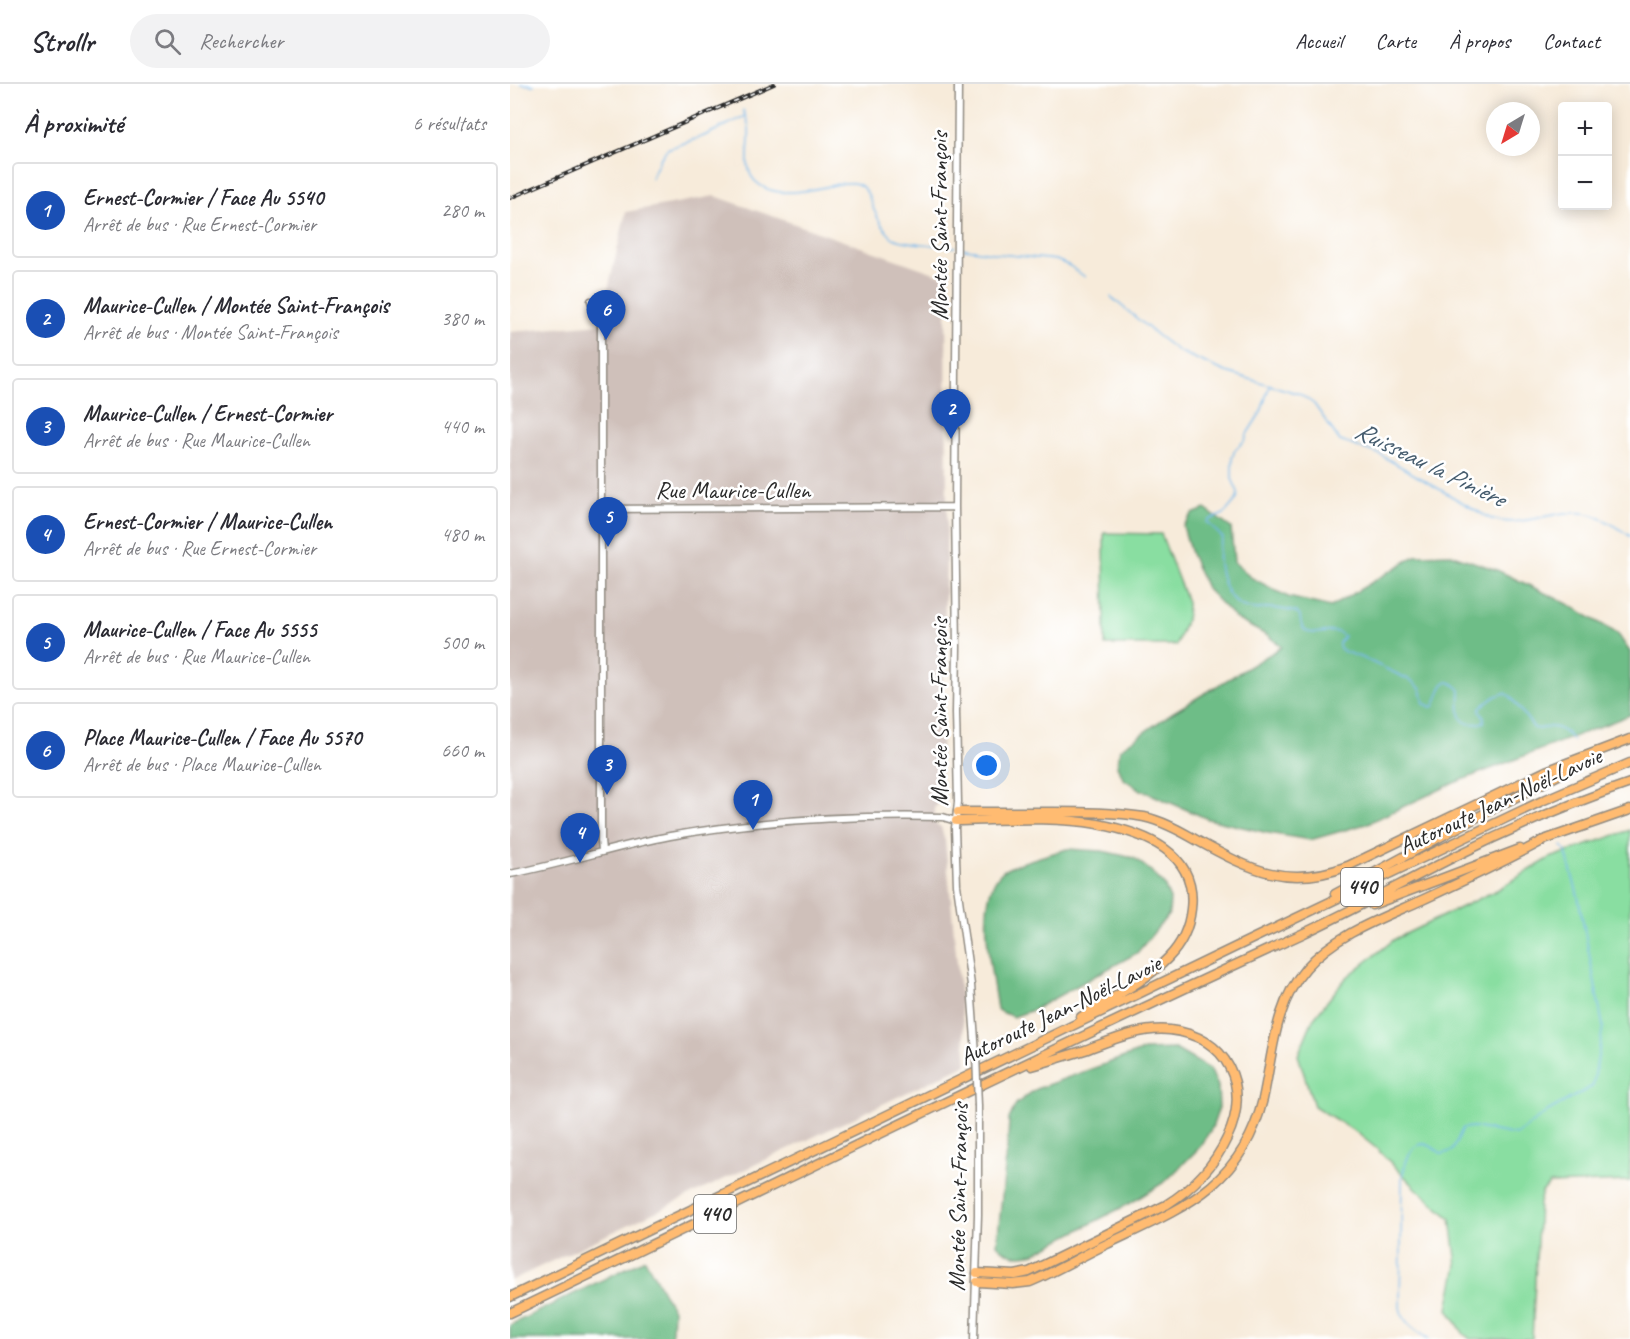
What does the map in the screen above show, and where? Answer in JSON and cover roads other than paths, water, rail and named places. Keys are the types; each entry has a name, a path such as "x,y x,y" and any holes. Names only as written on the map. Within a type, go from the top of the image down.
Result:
{"highway":[{"path":"957,816 1083,812 1142,817 1170,826 1250,868 1275,875 1305,876 1327,873 1348,866 1546,771 1630,740"},
{"path":"1250,940 1480,816 1630,740"},
{"name":"Autoroute Jean-Noël-Lavoie","path":"510,1297 1250,940 1544,800 1630,763"},
{"name":"Autoroute Jean-Noël-Lavoie","path":"510,1313 1330,921 1513,829 1561,808 1630,783"},
{"path":"1330,921 1482,862 1630,810"},
{"path":"957,816 1060,820 1107,826 1139,835 1159,845 1177,858 1187,873 1191,892 1190,916 1185,933 1173,953 1145,976 1040,1042"},
{"path":"977,1277 1018,1284 1030,1282 1174,1212 1201,1195 1229,1168 1251,1133 1261,1107 1280,1015 1293,984 1311,963 1328,948 1354,931 1505,862 1544,840"},
{"path":"977,1277 1029,1272 1171,1203 1199,1179 1219,1153 1232,1127 1237,1105 1233,1075 1223,1055 1196,1036 1170,1030 1148,1031 1124,1036 1001,1077"}],"street":[{"name":"Montée Saint-François","path":"958,84 957,885 971,985 978,1106 979,1178 974,1339"},
{"path":"591,301 600,324 602,851"},
{"name":"Rue Maurice-Cullen","path":"601,508 956,507"},
{"path":"510,874 602,851 698,831 789,820 957,816"}],"waterway":[{"name":"Ruisseau la Pinière","path":"521,84 534,85"},
{"name":"Ruisseau la Pinière","path":"743,110 749,128 749,169 751,176 763,187 791,192 845,183 858,184 867,193 879,221 892,237 912,243 955,247"},
{"path":"651,179 667,149 704,136 745,116"},
{"name":"Ruisseau la Pinière","path":"960,248 1056,260 1070,266 1085,277"},
{"name":"Ruisseau la Pinière","path":"1111,297 1178,351 1226,372 1300,394 1314,404 1340,441 1379,454 1489,518 1513,522 1560,514 1583,513 1602,519 1630,536"},
{"path":"1270,384 1261,412 1232,458 1232,479 1238,492 1237,499 1224,514 1207,522 1223,538 1219,551 1219,565 1225,587 1232,598 1247,608 1275,608 1296,612 1300,616 1301,624 1308,632 1338,632 1344,636 1339,643 1343,651 1412,681 1421,689 1424,703 1431,707 1434,706 1442,686 1448,682 1453,684 1460,690 1461,717 1468,723 1484,722 1484,717 1480,712 1481,707 1496,696 1505,693 1510,696 1534,728 1556,728 1566,733 1573,741"},
{"path":"1429,1339 1407,1322 1400,1307 1402,1177 1409,1154 1422,1144 1442,1154 1452,1151 1463,1128 1473,1127 1516,1135 1548,1111 1593,1086 1603,1026 1578,896 1565,849 1562,846"}],"railway":[{"path":"510,198 774,84"}],"place":[{"name":"Place Maurice-Cullen / Face Au 5570","path":"606,340"},
{"name":"Maurice-Cullen / Montée Saint-François","path":"951,439"},
{"name":"Maurice-Cullen / Face Au 5555","path":"608,547"},
{"name":"Maurice-Cullen / Ernest-Cormier","path":"607,795"},
{"name":"Ernest-Cormier / Face Au 5540","path":"753,830"},
{"name":"Ernest-Cormier / Maurice-Cullen","path":"580,863"}]}
